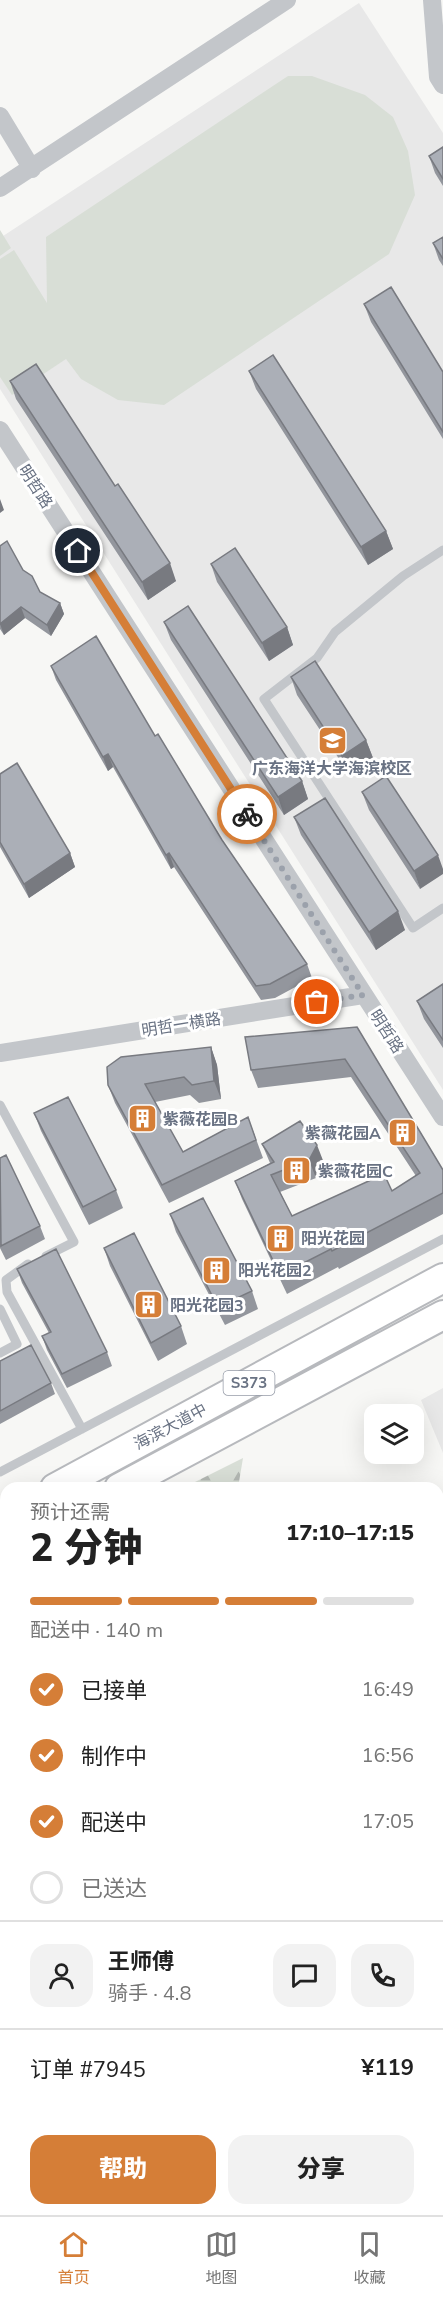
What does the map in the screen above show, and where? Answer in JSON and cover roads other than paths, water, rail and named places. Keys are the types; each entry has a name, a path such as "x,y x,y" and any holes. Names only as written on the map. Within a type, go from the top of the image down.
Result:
{"main road":[{"name":"海滨大道中","path":"66,1482 443,1278"},
{"name":"海滨大道中","path":"129,1482 443,1315"}],"street":[{"path":"0,188 288,0"},
{"path":"432,0 438,77 443,85"},
{"path":"0,116 32,169"},
{"name":"明哲路","path":"0,430 443,1117"},
{"name":"明哲一横路","path":"0,1053 363,995"}],"lane":[{"path":"443,550 394,583 335,632 317,658 264,699 413,928 443,908"},
{"path":"0,1105 74,1242 17,1269 6,1280 7,1292 82,1429"},
{"path":"0,1472 443,1239"},
{"path":"0,1309 17,1344 0,1353"}],"place":[{"name":"广东海洋大学海滨校区","path":"332,740"},
{"name":"紫薇花园B","path":"142,1119"},
{"name":"紫薇花园A","path":"402,1133"},
{"name":"紫薇花园C","path":"297,1171"},
{"name":"阳光花园","path":"280,1238"},
{"name":"阳光花园2","path":"217,1270"},
{"name":"阳光花园3","path":"149,1305"}]}
